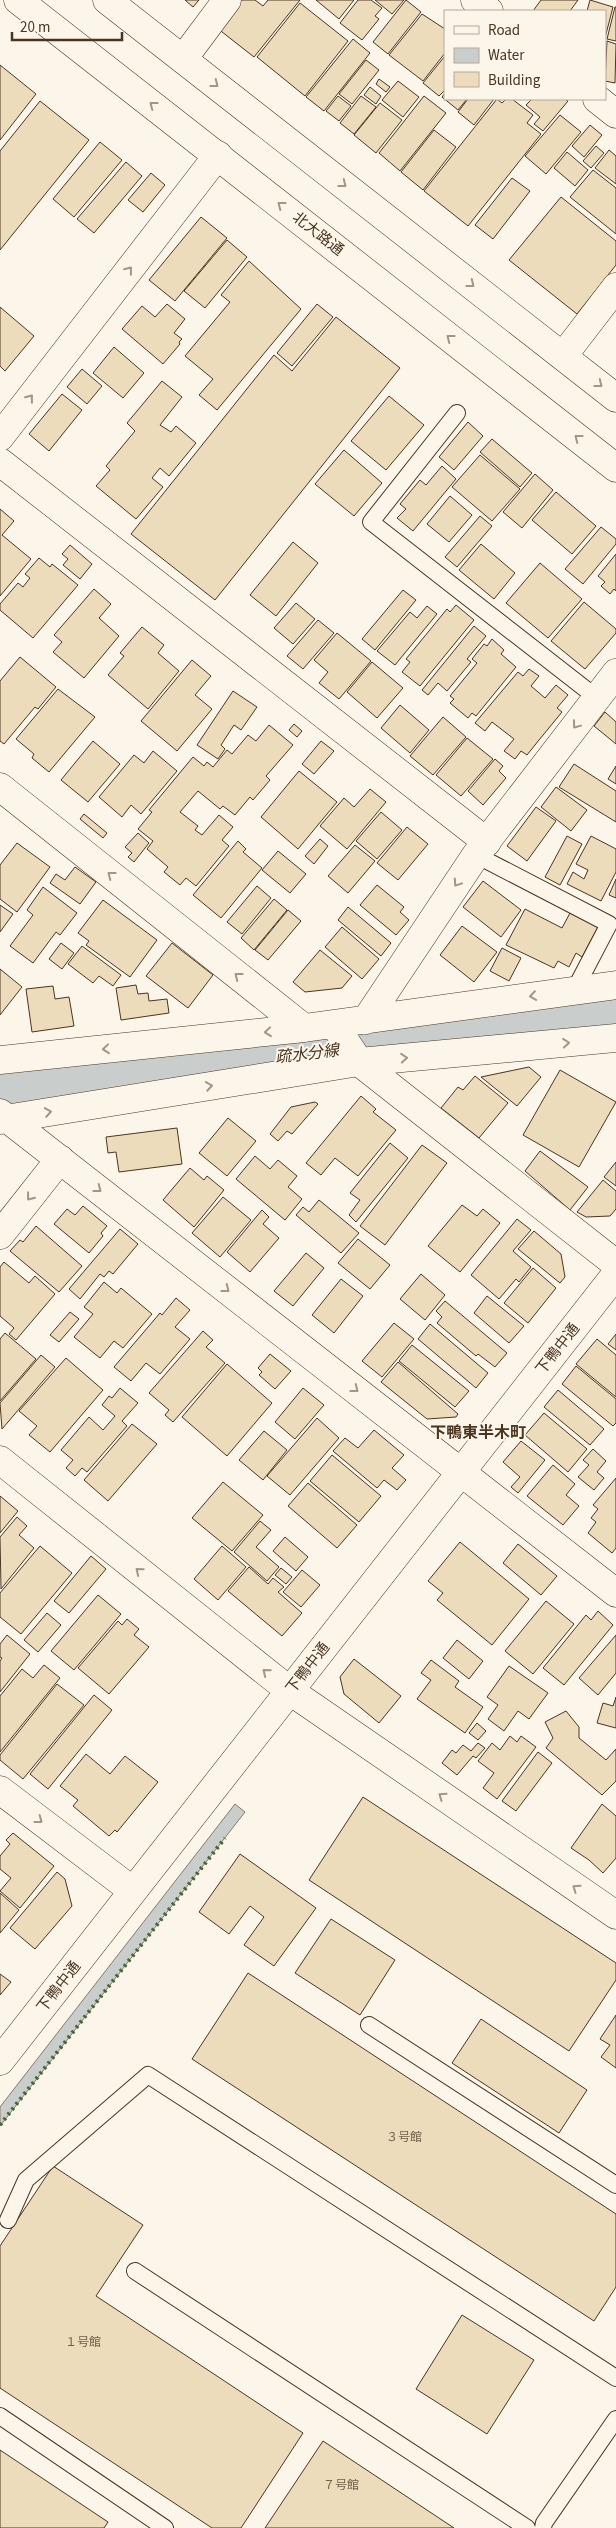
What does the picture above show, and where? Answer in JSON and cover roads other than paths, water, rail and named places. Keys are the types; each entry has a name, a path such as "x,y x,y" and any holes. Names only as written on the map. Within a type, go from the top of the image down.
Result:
{"main road":[{"name":"北大路通","path":"18,0 616,468"},
{"path":"107,0 616,398"},
{"path":"183,59 227,0"},
{"path":"475,0 488,10"},
{"path":"598,100 616,114"},
{"path":"0,437 218,155"},
{"path":"563,356 616,288"},
{"path":"0,462 481,849"},
{"path":"366,1020 481,849 616,673"},
{"path":"0,787 304,1028"},
{"path":"0,1060 304,1028 616,985"},
{"path":"334,1024 359,1062 616,1264"},
{"path":"3,1117 359,1062 616,1038"},
{"path":"3,1117 60,1159 616,1593"},
{"path":"0,1235 60,1159"},
{"name":"下鴨中通","path":"0,2062 616,1274"},
{"path":"0,1460 290,1691 616,1916"},
{"path":"0,1790 133,1892"}],"lane":[{"path":"457,413 371,522 597,698"},
{"path":"481,849 609,924 574,991"},
{"path":"369,2025 616,2185"},
{"path":"8,2220 26,2180 148,2075 616,2378"},
{"path":"135,2270 527,2528"},
{"path":"0,2416 154,2525"},
{"path":"544,2528 544,2524 616,2419"}],"water":[{"path":"235,1804 245,1812 0,2126 0,2107"}],"waterway":[{"name":"疏水分線","path":"0,1091 614,1016"}],"district":[{"name":"下鴨東半木町","path":"478,1433"}]}
